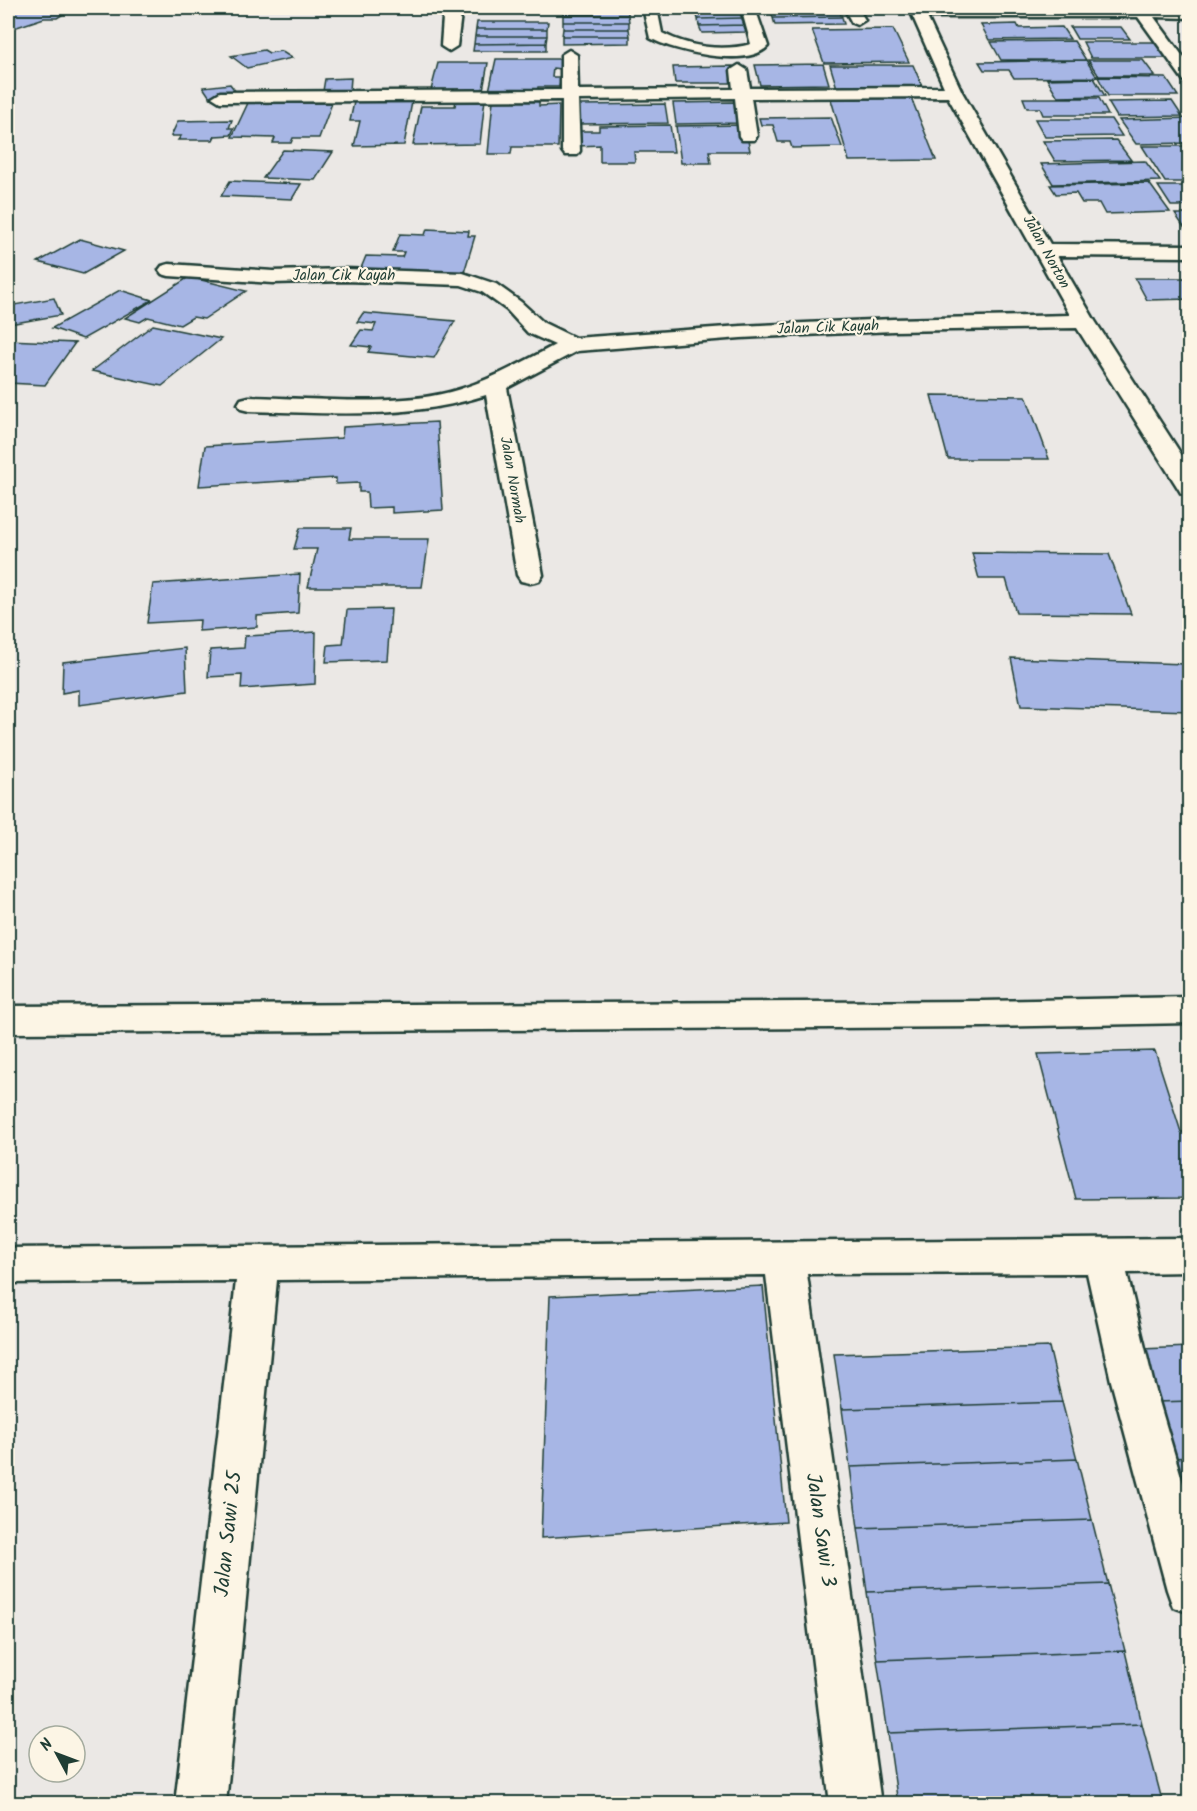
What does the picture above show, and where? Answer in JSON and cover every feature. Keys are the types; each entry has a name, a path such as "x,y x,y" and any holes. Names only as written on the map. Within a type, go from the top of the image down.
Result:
{"street":[{"path":"449,46 451,18 455,11 469,8"},
{"path":"650,8 655,35 666,42 684,48 737,50 760,46 748,8"},
{"path":"917,10 1141,10 1190,13"},
{"name":"Jalan Norton","path":"917,10 954,92 1084,321 1187,481"},
{"path":"1141,10 1190,78"},
{"path":"737,50 748,136"},
{"path":"569,55 571,151"},
{"path":"220,97 954,92"},
{"path":"1045,250 1190,250"},
{"name":"Jalan Cik Kayah","path":"169,270 273,277 345,275 464,279 489,288 514,306 536,328 572,345"},
{"name":"Jalan Cik Kayah","path":"249,404 386,407 451,399 495,385 572,345 741,332 893,325 1084,321"},
{"name":"Jalan Normah","path":"495,385 530,575"},
{"path":"8,1020 984,1014 1190,1010"},
{"path":"8,1266 1190,1255"},
{"path":"1103,1256 1132,1381 1190,1590"},
{"name":"Jalan Sawi 3","path":"784,1257 856,1803"},
{"name":"Jalan Sawi 25","path":"200,1803 258,1264"}],"building":[{"path":"8,8 73,8 57,18 44,18 8,30"},
{"path":"628,8 628,15 563,15 563,9"},
{"path":"695,8 738,8 739,12 696,12"},
{"path":"770,8 838,8 839,11 771,11"},
{"path":"771,11 839,11 842,17 773,18"},
{"path":"696,12 739,12 742,18 698,19"},
{"path":"563,15 628,15 629,22 563,22"},
{"path":"842,17 844,24 775,25 773,18"},
{"path":"742,18 744,25 699,26 698,19"},
{"path":"477,22 548,22 547,29 476,29"},
{"path":"563,22 629,22 629,29 563,29"},
{"path":"1017,24 1019,28 1062,27 1070,39 989,40 981,25"},
{"path":"744,25 746,32 702,33 699,26"},
{"path":"1070,27 1121,27 1130,39 1077,39"},
{"path":"476,29 547,29 547,36 475,36"},
{"path":"563,29 629,29 630,36 562,36"},
{"path":"893,29 909,62 824,63 812,30"},
{"path":"475,36 547,36 546,43 474,44"},
{"path":"562,36 630,36 630,43 562,44"},
{"path":"1074,41 1086,60 1001,60 991,42"},
{"path":"1083,42 1162,42 1172,58 1091,58"},
{"path":"546,43 546,51 473,51 474,44"},
{"path":"264,50 269,53 281,51 292,58 247,68 231,56"},
{"path":"496,59 562,59 561,69 553,68 552,77 561,77 559,87 538,87 537,92 489,91"},
{"path":"1086,60 1097,77 1014,78 1009,70 984,70 979,62"},
{"path":"1088,60 1143,60 1155,76 1099,76"},
{"path":"438,63 488,63 483,90 431,90"},
{"path":"823,64 829,84 760,85 755,65"},
{"path":"830,65 913,65 923,88 837,88"},
{"path":"733,66 736,83 675,83 673,67"},
{"path":"1098,77 1166,78 1178,96 1108,96"},
{"path":"351,78 350,90 323,91 325,79"},
{"path":"1094,78 1105,96 1058,97 1047,79"},
{"path":"230,84 236,92 209,96 203,87"},
{"path":"910,95 936,160 849,161 830,96"},
{"path":"1023,98 1099,98 1108,115 1043,115 1040,108 1027,108"},
{"path":"485,99 480,144 413,145 421,106 455,106 456,100"},
{"path":"493,100 539,100 539,106 559,105 558,147 512,147 511,154 488,154"},
{"path":"1172,101 1182,116 1117,117 1108,102"},
{"path":"354,102 412,102 404,145 354,146 360,121 350,121"},
{"path":"736,102 741,123 676,124 673,103"},
{"path":"248,103 332,103 319,138 293,138 291,143 273,143 275,138 232,137"},
{"path":"665,104 668,123 580,124 579,105"},
{"path":"831,117 842,147 792,148 790,142 778,142 773,125 761,125 759,118"},
{"path":"1190,118 1190,143 1136,144 1119,120"},
{"path":"1035,119 1111,119 1122,136 1045,137"},
{"path":"232,120 229,128 234,128 231,135 215,136 213,140 178,140 181,136 171,136 178,121"},
{"path":"670,125 674,152 634,152 635,162 600,162 600,145 579,146 579,131 599,131 599,126"},
{"path":"745,125 750,151 709,151 711,163 681,163 676,126"},
{"path":"1116,140 1131,160 1055,161 1043,141"},
{"path":"1142,146 1190,146 1190,182 1165,182"},
{"path":"283,150 333,152 315,180 263,178"},
{"path":"1145,161 1160,181 1053,184 1041,164"},
{"path":"230,181 301,184 292,199 221,196"},
{"path":"1149,183 1170,212 1105,214 1099,203 1082,203 1076,193 1056,194 1050,185"},
{"path":"1158,186 1190,186 1190,206 1171,206"},
{"path":"1175,214 1190,214 1190,236"},
{"path":"427,229 469,231 468,236 475,236 463,276 359,273 366,256 402,257 404,252 393,252 400,234 425,235"},
{"path":"80,239 124,251 83,274 38,262"},
{"path":"189,277 246,291 204,319 193,317 180,325 148,317 140,322 125,318"},
{"path":"1135,278 1190,278 1190,299 1147,300"},
{"path":"120,290 152,300 83,339 52,328"},
{"path":"54,298 61,315 9,324 8,306"},
{"path":"363,313 455,321 434,358 368,352 371,347 351,345 361,330 373,331 376,324 357,322"},
{"path":"153,325 221,339 162,386 92,371"},
{"path":"8,340 75,343 45,385 8,383"},
{"path":"931,395 1026,396 1049,459 948,459"},
{"path":"437,422 443,510 392,513 392,507 368,508 367,492 359,492 359,483 336,484 336,478 199,486 205,446 342,438 343,427"},
{"path":"300,528 351,528 349,539 429,539 422,587 308,587 317,549 294,549"},
{"path":"972,553 1109,554 1131,614 1016,613 1006,579 979,579"},
{"path":"300,574 298,613 257,616 257,627 199,631 200,620 147,623 153,584"},
{"path":"391,609 387,660 326,662 328,645 343,644 347,610"},
{"path":"316,632 315,684 241,689 242,675 208,677 210,650 244,648 245,636"},
{"path":"185,648 187,691 79,705 79,690 62,693 63,662"},
{"path":"1011,658 1185,664 1190,679 1190,711 1021,706"},
{"path":"1155,1051 1181,1132 1190,1132 1190,1198 1076,1199 1038,1054"},
{"path":"763,1286 786,1522 541,1538 550,1296"},
{"path":"1049,1347 1062,1402 842,1409 834,1354"},
{"path":"1190,1347 1190,1401 1157,1402 1141,1349"},
{"path":"1190,1401 1190,1457 1173,1458 1157,1402"},
{"path":"1062,1402 1077,1459 850,1467 842,1409"},
{"path":"1190,1457 1190,1514 1173,1458"},
{"path":"1077,1459 1092,1520 858,1528 850,1467"},
{"path":"1092,1520 1108,1584 867,1592 858,1528"},
{"path":"1108,1584 1125,1651 877,1660 867,1592"},
{"path":"1125,1651 1142,1724 888,1733 877,1660"},
{"path":"1142,1724 1162,1800 1062,1804 898,1804 888,1733"},
{"path":"1162,1800 1163,1804 1062,1804"}]}
